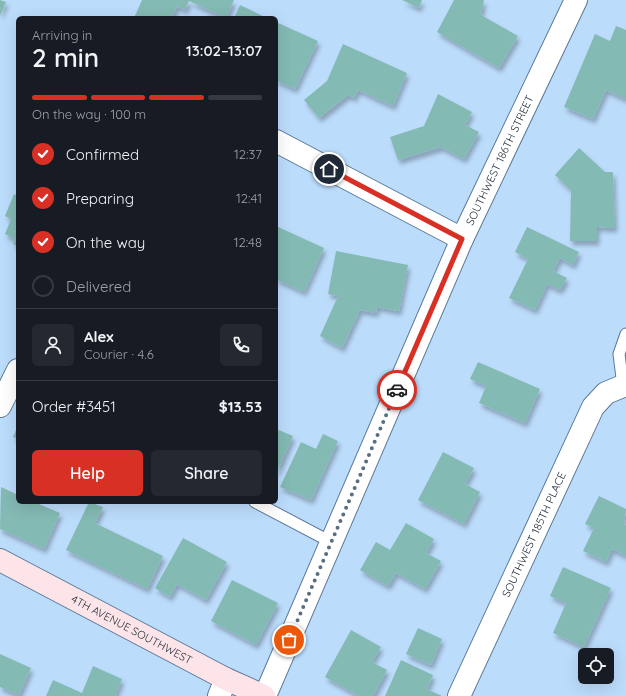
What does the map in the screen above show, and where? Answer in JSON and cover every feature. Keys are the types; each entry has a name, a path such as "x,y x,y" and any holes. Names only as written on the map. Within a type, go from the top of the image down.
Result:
{"street":[{"name":"SOUTHWEST 186TH STREET","path":"264,696 462,239 576,0"},
{"path":"278,142 462,239"},
{"path":"0,406 16,374"},
{"name":"SOUTHWEST 185TH PLACE","path":"459,696 593,407 606,393 623,386"},
{"name":"4TH AVENUE SOUTHWEST","path":"0,560 222,688 264,696"}],"lane":[{"path":"623,386 619,354 626,334"},
{"path":"260,504 332,542"}],"building":[{"path":"0,0 6,2 0,16"},
{"path":"142,0 234,0 227,16 222,16 189,1 185,10 177,6 173,16 135,16"},
{"path":"402,0 422,0 419,8"},
{"path":"454,0 484,0 481,15 518,36 499,68 437,32"},
{"path":"240,5 263,16 235,16"},
{"path":"278,23 318,41 295,89 278,81"},
{"path":"616,26 626,30 626,99 606,90 593,119 564,107 595,34 610,41"},
{"path":"343,44 407,73 393,106 358,90 354,98 348,95 319,118 304,100 327,81"},
{"path":"438,94 472,112 465,125 479,132 464,159 441,147 398,160 390,137 424,126"},
{"path":"579,148 605,172 613,172 615,228 597,227 597,241 570,241 571,190 555,175"},
{"path":"14,194 16,195 16,246 13,244 15,239 5,234 11,219 5,216"},
{"path":"278,227 324,248 304,292 278,280"},
{"path":"527,227 579,252 573,265 560,258 553,271 567,278 560,290 547,284 535,310 509,298 528,259 515,252"},
{"path":"336,251 408,265 399,311 377,307 376,313 360,310 342,348 320,336 338,296 328,294"},
{"path":"478,362 540,389 525,423 479,403 486,386 470,379"},
{"path":"16,430 16,438 13,437"},
{"path":"278,430 293,436 278,470"},
{"path":"323,434 338,441 311,500 280,487 301,442 316,449"},
{"path":"443,452 474,468 465,484 480,492 464,524 418,500"},
{"path":"1,487 16,494 16,504 39,504 60,513 44,549 0,529"},
{"path":"599,496 626,509 624,524 626,525 626,556 612,549 606,562 583,551 594,528 585,524"},
{"path":"88,504 95,504 103,507 95,523 163,556 147,589 66,550"},
{"path":"406,523 434,539 426,553 441,561 425,589 396,573 388,586 360,570 376,542 390,550"},
{"path":"183,538 227,562 206,600 177,584 170,597 155,588"},
{"path":"563,567 611,588 584,647 553,633 566,603 550,596"},
{"path":"232,580 278,603 256,645 211,621"},
{"path":"418,628 442,639 431,665 406,654"},
{"path":"351,630 381,647 372,662 387,670 373,696 359,696 325,677"},
{"path":"0,654 31,668 19,695 0,687"},
{"path":"401,660 433,675 427,689 442,696 385,696"},
{"path":"93,666 122,679 115,696 46,696 53,680 82,693"}],"way so far":[{"path":"289,640 397,390"}],"route":[{"path":"329,169 462,239 397,390"}]}
